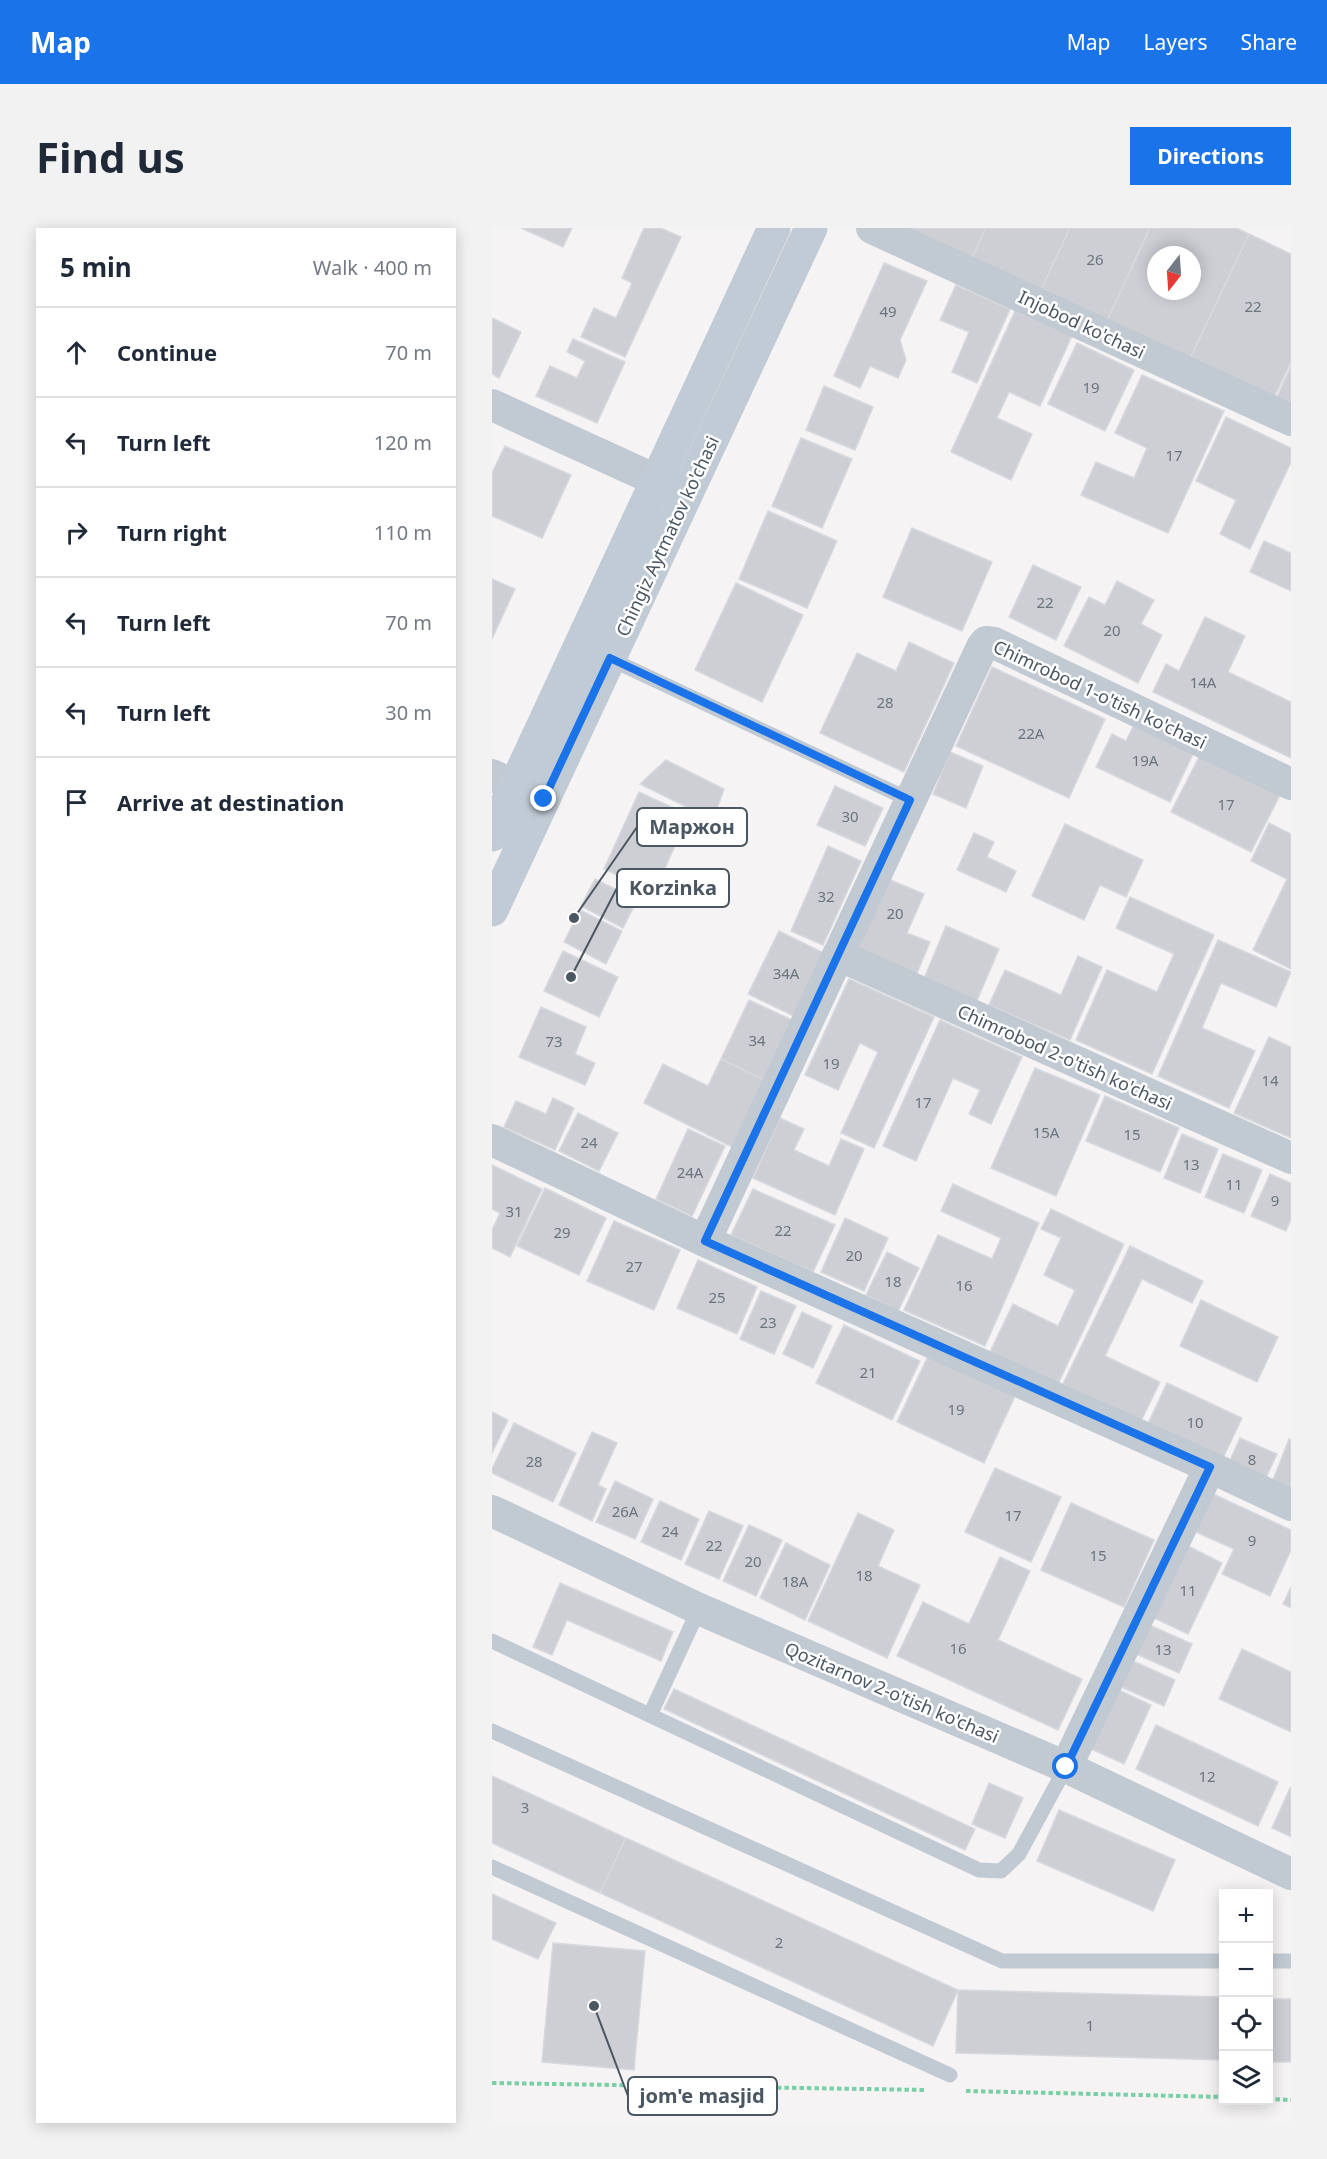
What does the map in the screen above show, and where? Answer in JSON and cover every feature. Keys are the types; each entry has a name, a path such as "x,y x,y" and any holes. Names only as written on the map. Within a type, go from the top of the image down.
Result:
{"main road":[{"name":"Chingiz Aytmatov ko'chasi","path":"595,652 657,481 774,228"},
{"name":"Chingiz Aytmatov ko'chasi","path":"492,835 517,787 687,494 811,228"},
{"name":"Chingiz Aytmatov ko'chasi","path":"492,910 517,787"}],"street":[{"name":"Injobod ko'chasi","path":"872,228 1291,420"},
{"path":"492,405 687,494"},
{"name":"Chimrobod 1-o'tish ko'chasi","path":"705,1241 986,642 994,643 1291,783"},
{"name":"Chimrobod 2-o'tish ko'chasi","path":"838,955 1291,1158"},
{"path":"492,1140 705,1241 1291,1505"},
{"path":"1066,1767 1210,1467"},
{"name":"Qozitarnov 2-o'tish ko'chasi","path":"492,1512 699,1609 1066,1767 1291,1874"}],"lane":[{"path":"595,652 910,800"},
{"path":"650,1715 699,1609"},
{"path":"492,1641 979,1870 1000,1871 1019,1854 1066,1767"},
{"path":"492,1731 1002,1961 1219,1961"},
{"path":"492,1867 950,2075"},
{"path":"1273,1961 1291,1961"}],"path":[{"path":"492,2083 927,2090"},
{"path":"963,2091 1219,2097"},
{"path":"1273,2099 1291,2100"}],"building":[{"path":"521,228 572,228 563,247"},
{"path":"644,228 661,228 681,237 625,357 581,337 594,308 616,318 632,283 622,278"},
{"path":"907,228 986,228 972,258"},
{"path":"986,228 1070,228 1041,290 972,258"},
{"path":"1070,228 1150,228 1107,321 1041,290"},
{"path":"1150,228 1237,228 1249,234 1190,359 1107,321"},
{"path":"1249,234 1291,254 1291,362 1274,398 1190,359"},
{"path":"884,263 927,281 900,340 906,360 898,378 870,366 860,388 834,376"},
{"path":"956,285 1010,309 977,383 952,372 969,332 940,320"},
{"path":"1015,311 1072,336 1040,406 1009,392 997,418 1032,434 1011,480 951,452"},
{"path":"492,318 521,332 499,378 492,374"},
{"path":"573,339 625,362 597,423 536,396 550,366 577,378 585,361 567,352"},
{"path":"1077,343 1134,370 1105,431 1048,404"},
{"path":"1291,366 1291,406 1276,399"},
{"path":"1142,375 1224,411 1168,533 1081,495 1096,462 1134,478 1147,448 1115,433"},
{"path":"824,386 873,407 855,450 806,430"},
{"path":"1226,417 1291,448 1291,462 1250,549 1220,534 1236,500 1196,481"},
{"path":"801,438 852,459 822,528 772,506"},
{"path":"505,446 571,475 542,538 492,516 492,473"},
{"path":"768,511 837,541 807,608 739,579"},
{"path":"912,528 992,562 962,631 883,597"},
{"path":"1264,541 1291,553 1291,591 1250,572"},
{"path":"1033,565 1081,587 1056,640 1009,617"},
{"path":"492,579 515,589 492,639"},
{"path":"1117,581 1154,600 1141,624 1162,635 1138,683 1064,646 1089,597 1105,605"},
{"path":"736,583 803,615 762,702 695,670"},
{"path":"1205,617 1245,636 1228,672 1291,702 1291,758 1153,692 1166,664 1179,671"},
{"path":"909,642 954,663 904,772 820,733 857,653 896,671"},
{"path":"992,667 1105,719 1069,798 956,746"},
{"path":"1134,725 1193,754 1170,802 1096,767 1112,734 1126,741"},
{"path":"950,752 983,766 966,808 933,794"},
{"path":"1200,755 1280,795 1251,852 1171,812"},
{"path":"666,760 724,789 713,820 640,784"},
{"path":"835,786 883,808 865,846 817,825"},
{"path":"639,792 689,815 654,892 604,869"},
{"path":"1269,823 1291,834 1291,969 1253,950 1287,879 1251,861"},
{"path":"1065,824 1143,860 1126,897 1100,885 1084,920 1032,896"},
{"path":"974,833 994,842 987,857 1016,871 1006,892 957,870"},
{"path":"828,846 861,861 823,945 791,931"},
{"path":"595,879 637,900 623,928 581,906"},
{"path":"888,879 924,894 907,933 930,942 915,978 857,953"},
{"path":"1130,897 1214,935 1152,1074 1076,1040 1107,970 1157,992 1174,954 1116,928"},
{"path":"580,910 622,931 606,964 564,942"},
{"path":"946,926 999,949 976,1003 923,981"},
{"path":"779,931 824,953 794,1016 748,994"},
{"path":"1218,940 1291,972 1276,1007 1221,983 1202,1028 1255,1051 1229,1108 1158,1076"},
{"path":"563,951 618,977 599,1017 544,991"},
{"path":"1078,956 1102,967 1070,1040 989,1005 1005,970 1061,995"},
{"path":"849,979 934,1017 874,1148 841,1133 878,1052 860,1043 838,1090 805,1075"},
{"path":"749,1000 792,1020 764,1080 721,1059"},
{"path":"541,1007 586,1027 575,1054 595,1063 585,1085 519,1057"},
{"path":"940,1020 1022,1057 991,1124 969,1114 980,1090 953,1078 916,1161 883,1146"},
{"path":"1269,1037 1291,1047 1291,1138 1234,1113"},
{"path":"721,1059 766,1081 734,1148 644,1103 663,1064 708,1086"},
{"path":"1035,1068 1100,1095 1056,1196 991,1168"},
{"path":"1105,1096 1179,1128 1160,1172 1086,1141"},
{"path":"553,1098 574,1108 555,1150 504,1127 516,1101 546,1114"},
{"path":"578,1113 618,1133 599,1171 559,1151"},
{"path":"780,1118 804,1129 794,1150 829,1166 841,1139 864,1149 835,1215 753,1178"},
{"path":"688,1129 725,1146 692,1216 656,1199"},
{"path":"1182,1134 1218,1149 1200,1193 1164,1178"},
{"path":"1223,1154 1262,1170 1244,1213 1205,1197"},
{"path":"492,1165 542,1189 510,1257 492,1248 492,1230 500,1213 492,1209"},
{"path":"1270,1174 1291,1183 1291,1219 1286,1231 1251,1216"},
{"path":"953,1184 1039,1223 985,1346 904,1310 938,1235 992,1259 1001,1238 941,1211"},
{"path":"545,1188 606,1218 579,1275 517,1246"},
{"path":"753,1189 835,1225 813,1272 731,1235"},
{"path":"1051,1209 1124,1244 1058,1384 990,1352 1013,1304 1058,1326 1075,1290 1044,1275 1061,1238 1041,1229"},
{"path":"845,1218 888,1238 864,1291 821,1272"},
{"path":"614,1221 680,1250 654,1310 587,1281"},
{"path":"1130,1246 1203,1281 1192,1303 1142,1279 1105,1356 1160,1382 1141,1421 1063,1384"},
{"path":"887,1252 919,1268 898,1311 866,1295"},
{"path":"698,1260 757,1287 737,1334 677,1308"},
{"path":"761,1291 796,1306 774,1354 740,1339"},
{"path":"1201,1300 1278,1337 1257,1382 1180,1346"},
{"path":"802,1312 832,1326 813,1368 783,1354"},
{"path":"844,1325 920,1361 892,1420 816,1383"},
{"path":"929,1354 1015,1396 984,1463 897,1422"},
{"path":"1167,1383 1242,1418 1222,1460 1147,1426"},
{"path":"492,1412 508,1420 492,1453"},
{"path":"514,1423 576,1453 553,1502 492,1473"},
{"path":"592,1432 617,1443 598,1485 606,1489 592,1521 559,1505"},
{"path":"1240,1438 1277,1454 1264,1482 1228,1465"},
{"path":"1289,1439 1291,1440 1291,1493 1271,1485"},
{"path":"995,1468 1061,1497 1031,1562 965,1532"},
{"path":"615,1481 653,1499 635,1539 596,1522"},
{"path":"1211,1493 1291,1530 1291,1550 1270,1596 1222,1574 1234,1549 1194,1531"},
{"path":"660,1501 699,1519 681,1560 641,1542"},
{"path":"1071,1503 1154,1540 1124,1607 1041,1570"},
{"path":"709,1511 743,1526 719,1579 685,1564"},
{"path":"858,1513 894,1530 878,1566 920,1585 887,1658 808,1621"},
{"path":"749,1525 782,1540 756,1596 723,1581"},
{"path":"786,1543 830,1565 805,1620 760,1598"},
{"path":"1188,1546 1222,1563 1188,1634 1154,1618"},
{"path":"1000,1557 1030,1571 998,1640 1082,1679 1058,1730 897,1656 923,1602 969,1624"},
{"path":"560,1583 673,1632 661,1661 567,1620 552,1655 533,1647"},
{"path":"1291,1587 1291,1608 1283,1604"},
{"path":"1147,1624 1192,1644 1179,1673 1134,1653"},
{"path":"1242,1649 1291,1672 1291,1732 1219,1699"},
{"path":"1133,1661 1175,1680 1164,1706 1121,1687"},
{"path":"674,1689 975,1829 965,1850 664,1709"},
{"path":"1119,1690 1151,1705 1124,1764 1091,1749"},
{"path":"1156,1725 1278,1782 1258,1826 1136,1769"},
{"path":"492,1776 626,1838 600,1893 492,1843"},
{"path":"989,1783 1023,1798 1005,1838 972,1824"},
{"path":"1291,1788 1291,1837 1272,1828"},
{"path":"1059,1810 1175,1860 1153,1911 1037,1861"},
{"path":"626,1838 958,1990 933,2046 600,1893"},
{"path":"492,1894 556,1923 538,1959 492,1939"},
{"path":"553,1943 645,1951 634,2070 542,2062"},
{"path":"958,1990 1219,1997 1219,2060 956,2053"},
{"path":"1273,1999 1291,1999 1291,2062 1273,2062"}],"place":[{"name":"Маржон","path":"574,918"},
{"name":"Korzinka","path":"571,977"},
{"name":"jom'e masjid","path":"594,2006"}],"route":[{"path":"544,799 610,658 910,800 705,1241 1210,1467 1066,1767"}]}
